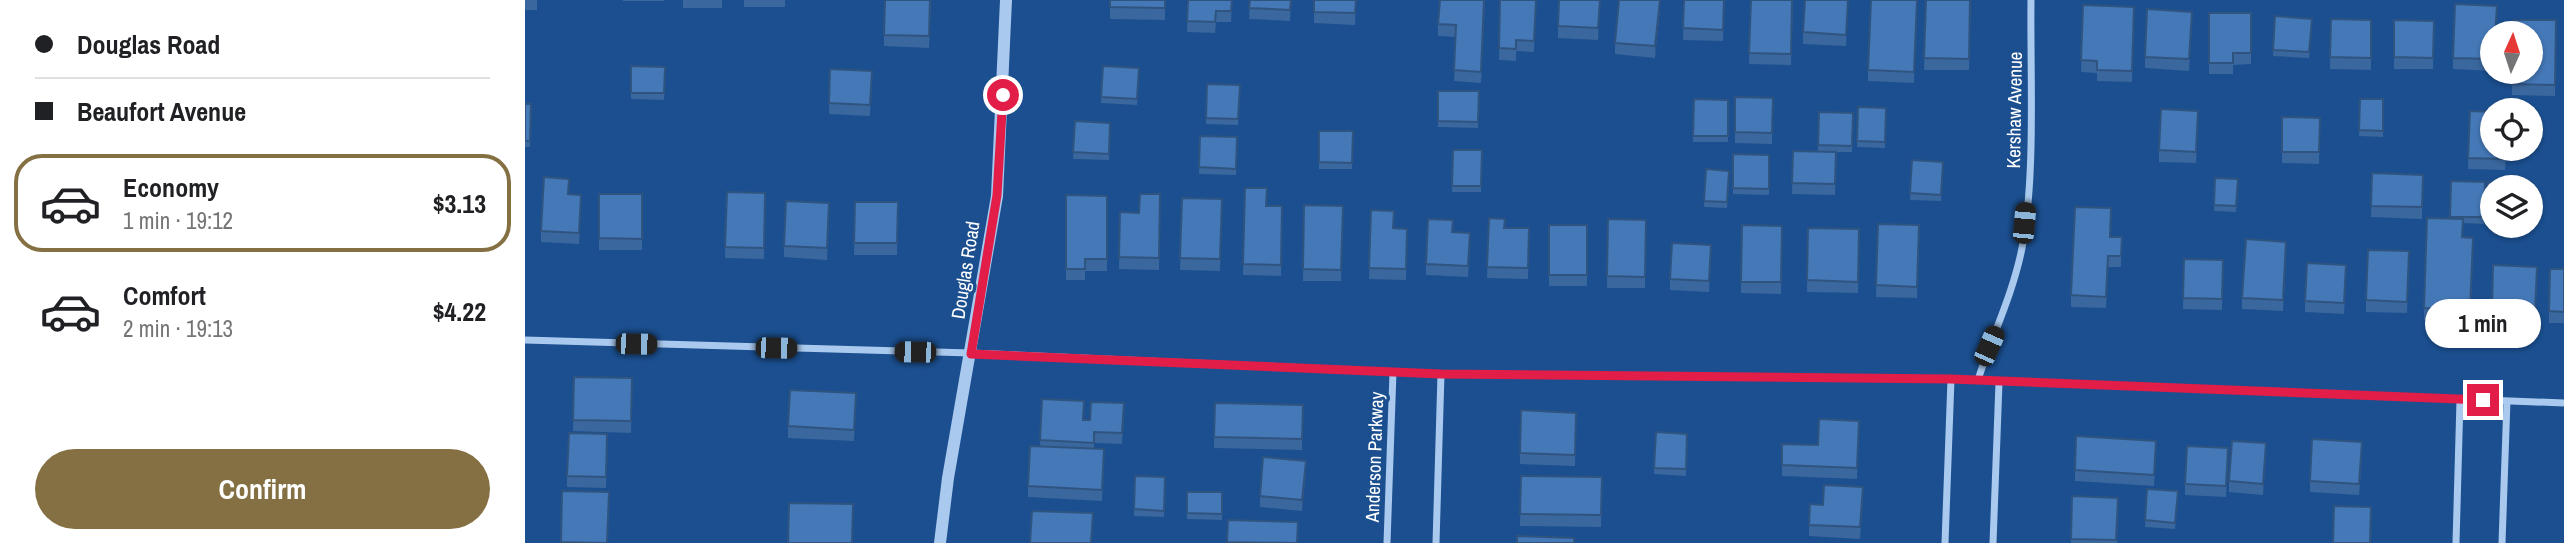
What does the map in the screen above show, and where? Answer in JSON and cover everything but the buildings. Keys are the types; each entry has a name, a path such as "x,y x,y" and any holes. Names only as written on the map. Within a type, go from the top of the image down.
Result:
{"street":[{"name":"Douglas Road","path":"940,543 948,478 997,195 1006,0"},
{"name":"Kershaw Avenue","path":"1978,380 2006,306 2022,246 2028,177 2031,0"},
{"path":"525,340 971,354 1441,374 1951,379 1999,383 2564,403"},
{"name":"Anderson Parkway","path":"1387,543 1393,372"},
{"path":"1436,543 1441,374"},
{"path":"1945,543 1951,379"},
{"path":"1993,543 1999,383"},
{"path":"2456,543 2460,400"},
{"path":"2502,543 2507,401"}],"route":[{"path":"1003,95 997,195 971,354 1441,374 1951,379 1999,383 2483,400"}]}
